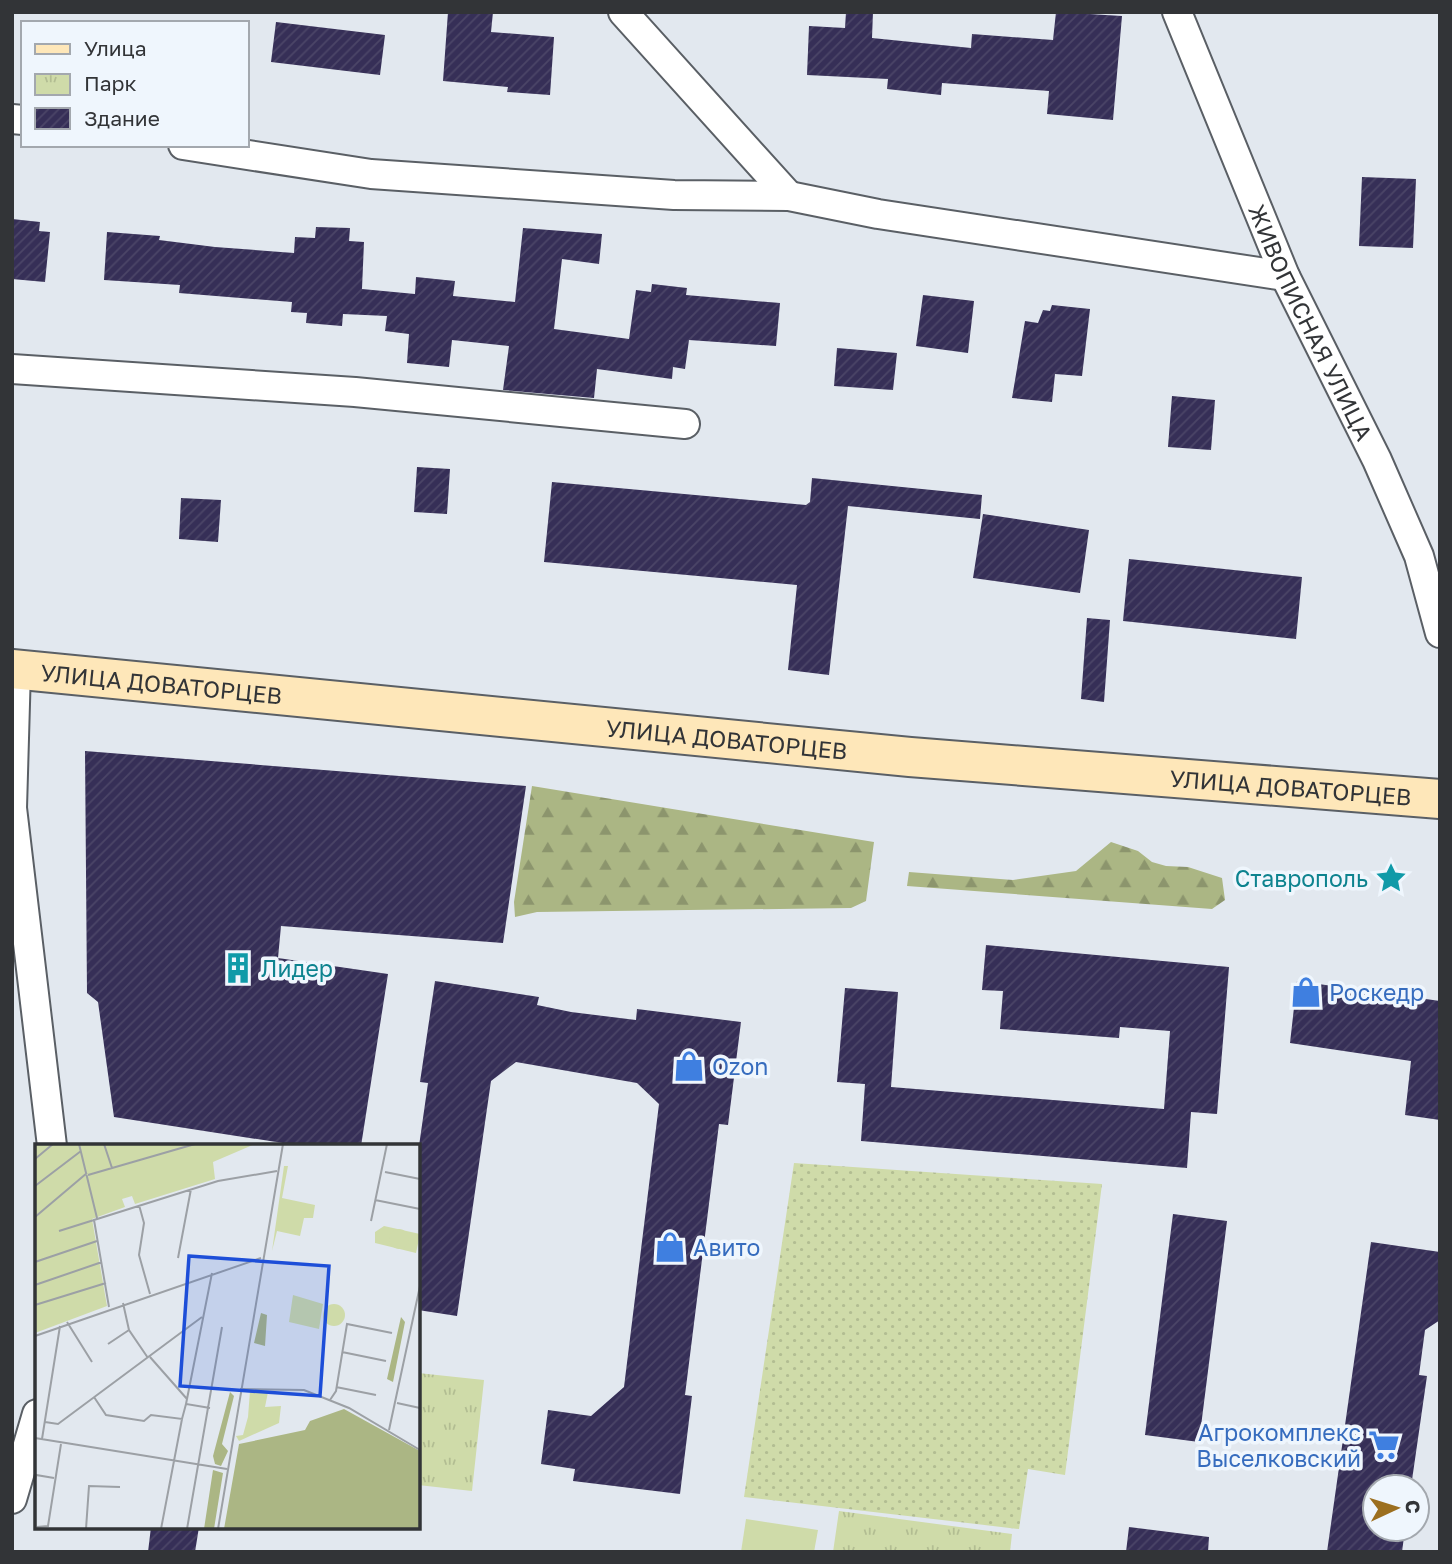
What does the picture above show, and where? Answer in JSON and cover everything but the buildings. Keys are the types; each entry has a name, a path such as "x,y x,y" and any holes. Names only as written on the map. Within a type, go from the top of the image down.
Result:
{"main road":[{"name":"УЛИЦА ДОВАТОРЦЕВ","path":"14,669 910,757 1440,799"}],"street":[{"path":"623,12 789,196"},
{"name":"ЖИВОПИСНАЯ УЛИЦА","path":"1177,12 1285,276 1377,460 1419,556 1440,633"},
{"path":"196,147 371,174 674,195 789,196 878,214 1285,276"},
{"path":"12,369 355,393 685,424"},
{"path":"14,669 12,808 52,1144"},
{"path":"12,1499 35,1421"}],"green space":[{"path":"532,786 874,842 866,901 851,908 537,912 515,917 514,902"},
{"path":"1111,842 1138,851 1152,862 1188,867 1222,878 1225,900 1212,909 907,886 909,872 1013,880 1076,871"},
{"path":"794,1163 1102,1184 1065,1475 1028,1469 1019,1529 744,1497"},
{"path":"420,1373 484,1380 472,1491 420,1485"},
{"path":"839,1511 1012,1534 1010,1552 833,1552"},
{"path":"746,1519 818,1530 814,1552 741,1552"}],"place":[{"name":"Ставрополь","path":"1391,878"},
{"name":"Лидер","path":"238,968"},
{"name":"Роскедр","path":"1306,992"},
{"name":"Ozon","path":"689,1066"},
{"name":"Авито","path":"670,1247"},
{"name":"Агрокомплекс Выселковский","path":"1384,1445"}]}
